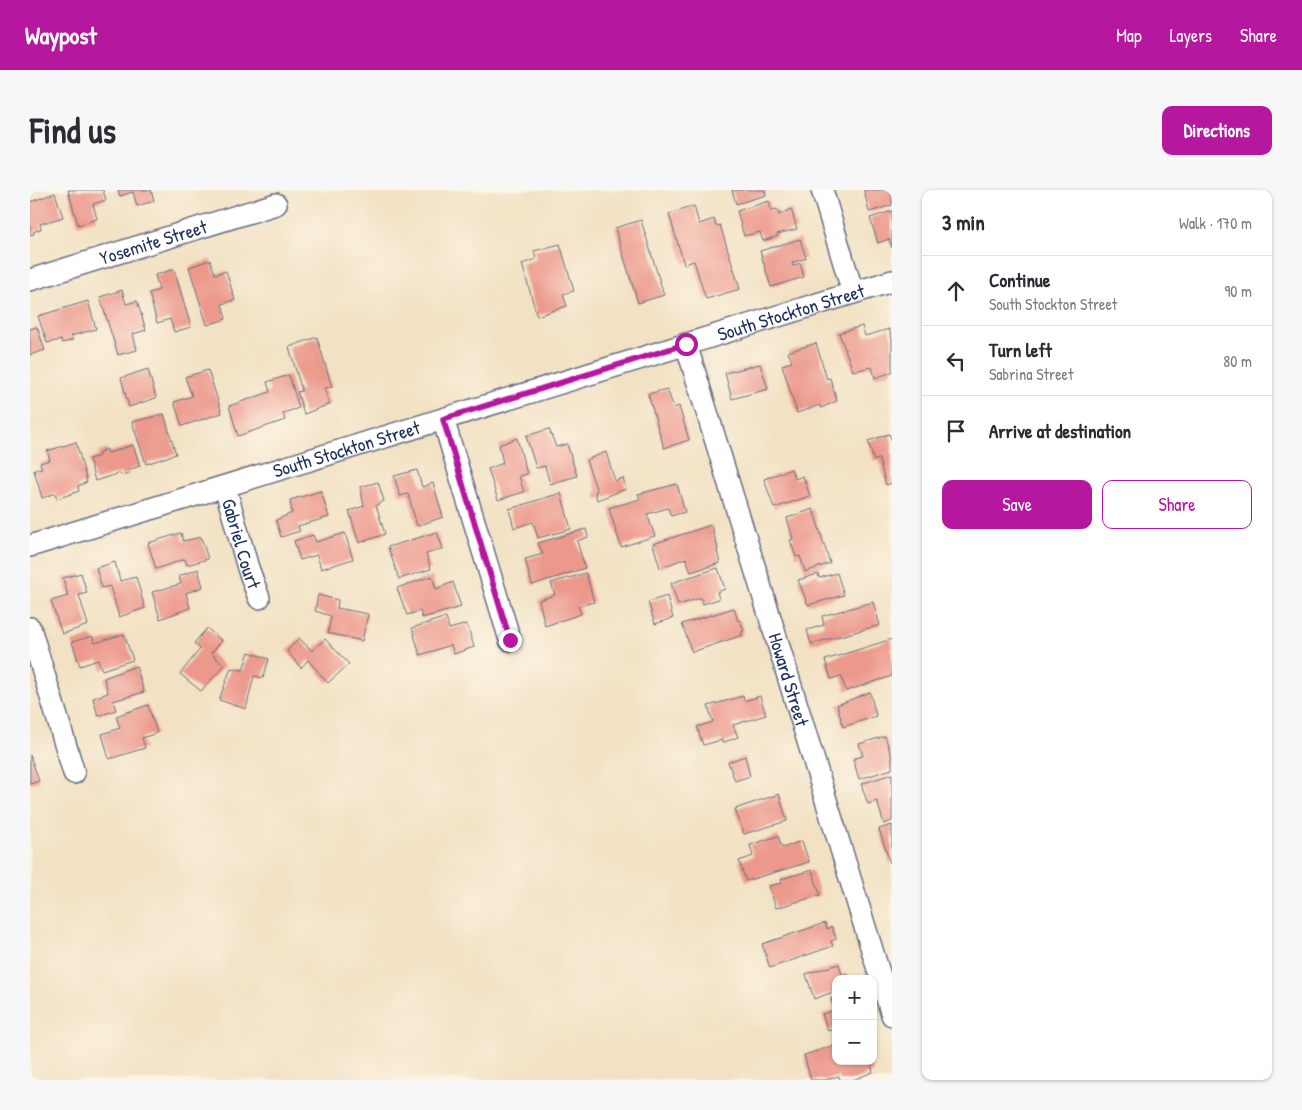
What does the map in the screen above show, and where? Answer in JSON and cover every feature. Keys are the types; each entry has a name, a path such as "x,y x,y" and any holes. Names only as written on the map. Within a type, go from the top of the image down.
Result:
{"street":[{"path":"822,190 853,293"},
{"name":"Yosemite Street","path":"30,280 276,204"},
{"name":"South Stockton Street","path":"30,546 892,281"},
{"name":"Howard Street","path":"686,344 892,1016"},
{"path":"443,419 510,640"},
{"name":"Gabriel Court","path":"225,487 248,568 259,598"},
{"path":"30,628 74,773"}],"building":[{"path":"68,190 103,190 106,200 93,204 97,219 78,225"},
{"path":"118,190 151,190 154,201 137,206 133,192 120,196"},
{"path":"732,190 765,190 766,195 736,204"},
{"path":"864,190 892,190 892,205 869,212"},
{"path":"55,193 63,217 40,224 41,229 30,235 30,202"},
{"path":"769,201 771,211 777,209 779,215 791,209 797,229 777,234 778,236 763,241 760,232 744,236 737,211"},
{"path":"694,206 699,224 714,219 716,226 720,225 740,289 706,299 694,261 684,264 669,214"},
{"path":"892,211 892,248 889,239 878,243 870,218"},
{"path":"641,220 664,295 638,303 615,228"},
{"path":"800,239 806,258 792,263 793,266 800,263 804,277 771,287 760,251"},
{"path":"560,244 574,291 563,294 567,306 537,316 522,264 536,259 534,251"},
{"path":"210,260 215,274 226,271 235,300 222,304 226,319 207,325 189,267"},
{"path":"174,269 191,327 174,332 170,319 157,323 149,293 159,290 155,275"},
{"path":"122,290 126,304 137,301 146,330 133,334 137,350 118,355 100,297"},
{"path":"88,301 96,329 71,336 73,340 62,343 61,340 47,343 38,316"},
{"path":"862,326 865,336 889,329 892,339 892,372 875,378 872,367 853,371 839,333"},
{"path":"37,327 45,350 30,355 30,329"},
{"path":"317,337 332,387 324,388 330,404 304,414 297,392 302,391 289,347"},
{"path":"816,343 827,379 830,378 837,401 821,408 820,405 797,413 782,365 792,362 788,352"},
{"path":"760,364 768,389 732,399 725,373"},
{"path":"148,369 156,398 129,407 121,378"},
{"path":"208,370 222,413 182,426 174,402 192,396 185,377"},
{"path":"289,375 299,408 283,413 285,420 238,436 229,406 270,392 267,382"},
{"path":"667,389 674,408 679,406 689,440 664,448 648,394"},
{"path":"164,414 176,454 146,464 132,422"},
{"path":"549,429 556,447 567,444 577,476 550,484 545,466 536,468 526,436"},
{"path":"889,434 892,441 892,483 886,485 879,459 874,461 868,441"},
{"path":"517,438 527,474 519,476 524,492 498,500 488,469 503,463 499,445"},
{"path":"76,442 87,482 78,486 79,491 57,499 55,493 42,498 34,470 42,468 40,463 50,460 47,451"},
{"path":"133,445 140,466 128,470 129,473 122,475 120,473 95,481 89,459 99,456 98,453 107,449 108,453"},
{"path":"606,452 615,481 623,478 626,489 597,500 595,492 597,491 586,460"},
{"path":"791,469 795,479 803,476 810,496 774,508 764,479"},
{"path":"417,470 422,487 433,483 443,517 417,526 408,494 400,496 394,476"},
{"path":"378,482 384,501 376,505 385,534 359,543 349,511 364,506 360,487"},
{"path":"677,484 685,512 671,516 668,508 647,514 655,536 621,547 609,508 640,499 638,494"},
{"path":"321,491 329,517 298,526 300,531 281,537 276,520 292,513 290,500"},
{"path":"561,493 571,529 538,538 533,522 514,528 509,509"},
{"path":"813,509 830,563 805,572 800,556 796,557 790,540 793,539 787,518"},
{"path":"711,525 718,548 720,563 691,572 686,558 660,568 653,544"},
{"path":"586,529 588,537 577,541 585,568 532,585 525,559 543,554 538,543"},
{"path":"437,532 443,549 426,554 431,569 399,579 388,547"},
{"path":"181,533 183,541 201,537 208,559 187,565 185,559 156,569 148,543"},
{"path":"345,533 353,559 321,569 317,555 300,560 294,541 313,535 316,542"},
{"path":"115,562 120,581 136,577 145,608 119,617 110,586 102,588 96,568"},
{"path":"718,568 725,589 717,592 719,599 703,604 701,598 678,605 671,583"},
{"path":"198,569 203,587 186,593 190,608 160,619 152,592 181,584 179,576"},
{"path":"81,573 87,593 79,595 88,625 62,634 51,601 68,596 63,578"},
{"path":"586,573 594,602 578,606 581,614 545,626 539,600 555,595 551,583"},
{"path":"837,573 844,595 808,605 798,580 818,574 819,578"},
{"path":"432,576 436,589 453,582 461,607 422,618 420,611 407,615 397,588"},
{"path":"318,595 338,600 337,608 368,614 362,641 328,633 331,616 315,611"},
{"path":"667,596 673,618 655,624 648,602"},
{"path":"873,602 880,625 811,644 807,630 824,625 822,616"},
{"path":"734,608 738,621 740,620 744,631 741,632 743,635 692,652 682,624"},
{"path":"446,617 449,629 467,624 474,647 454,654 451,645 420,655 412,628"},
{"path":"207,628 222,641 211,653 224,666 201,691 180,674 200,649 194,643"},
{"path":"124,634 133,660 102,670 98,660 80,666 72,642 92,636 95,643"},
{"path":"299,638 312,651 325,639 349,664 328,683 308,660 301,668 287,651"},
{"path":"892,639 892,676 846,691 841,676 831,679 825,660"},
{"path":"249,652 269,659 263,678 254,676 246,709 219,700 231,668 243,670"},
{"path":"136,666 144,692 113,701 116,710 98,716 93,698 108,693 104,678"},
{"path":"870,692 876,716 843,727 837,705"},
{"path":"743,696 744,701 760,696 766,715 733,725 738,737 722,743 722,740 703,745 697,727 713,722 708,706"},
{"path":"148,705 157,733 142,738 145,748 109,759 102,734 120,728 116,716"},
{"path":"885,736 892,758 892,769 859,779 853,759 863,756 859,744"},
{"path":"30,755 39,781 30,784"},
{"path":"745,756 750,776 735,781 728,762"},
{"path":"892,774 892,821 884,824 877,801 868,804 861,784"},
{"path":"779,794 787,821 744,834 735,809"},
{"path":"892,825 892,862 890,863 879,829"},
{"path":"778,836 782,848 802,841 809,862 746,881 739,861 753,856 750,845"},
{"path":"812,870 820,895 776,908 769,886 782,883 781,879"},
{"path":"825,923 827,929 832,927 836,939 831,941 833,946 770,968 762,944"},
{"path":"839,964 842,975 832,975 832,992 814,999 806,974"},
{"path":"832,1011 832,1030 828,1031 822,1014"},
{"path":"832,1046 832,1065 871,1065 873,1072 853,1080 840,1080 839,1076 825,1080 811,1080 804,1055"}],"route":[{"path":"510,640 443,419 686,344"}]}
